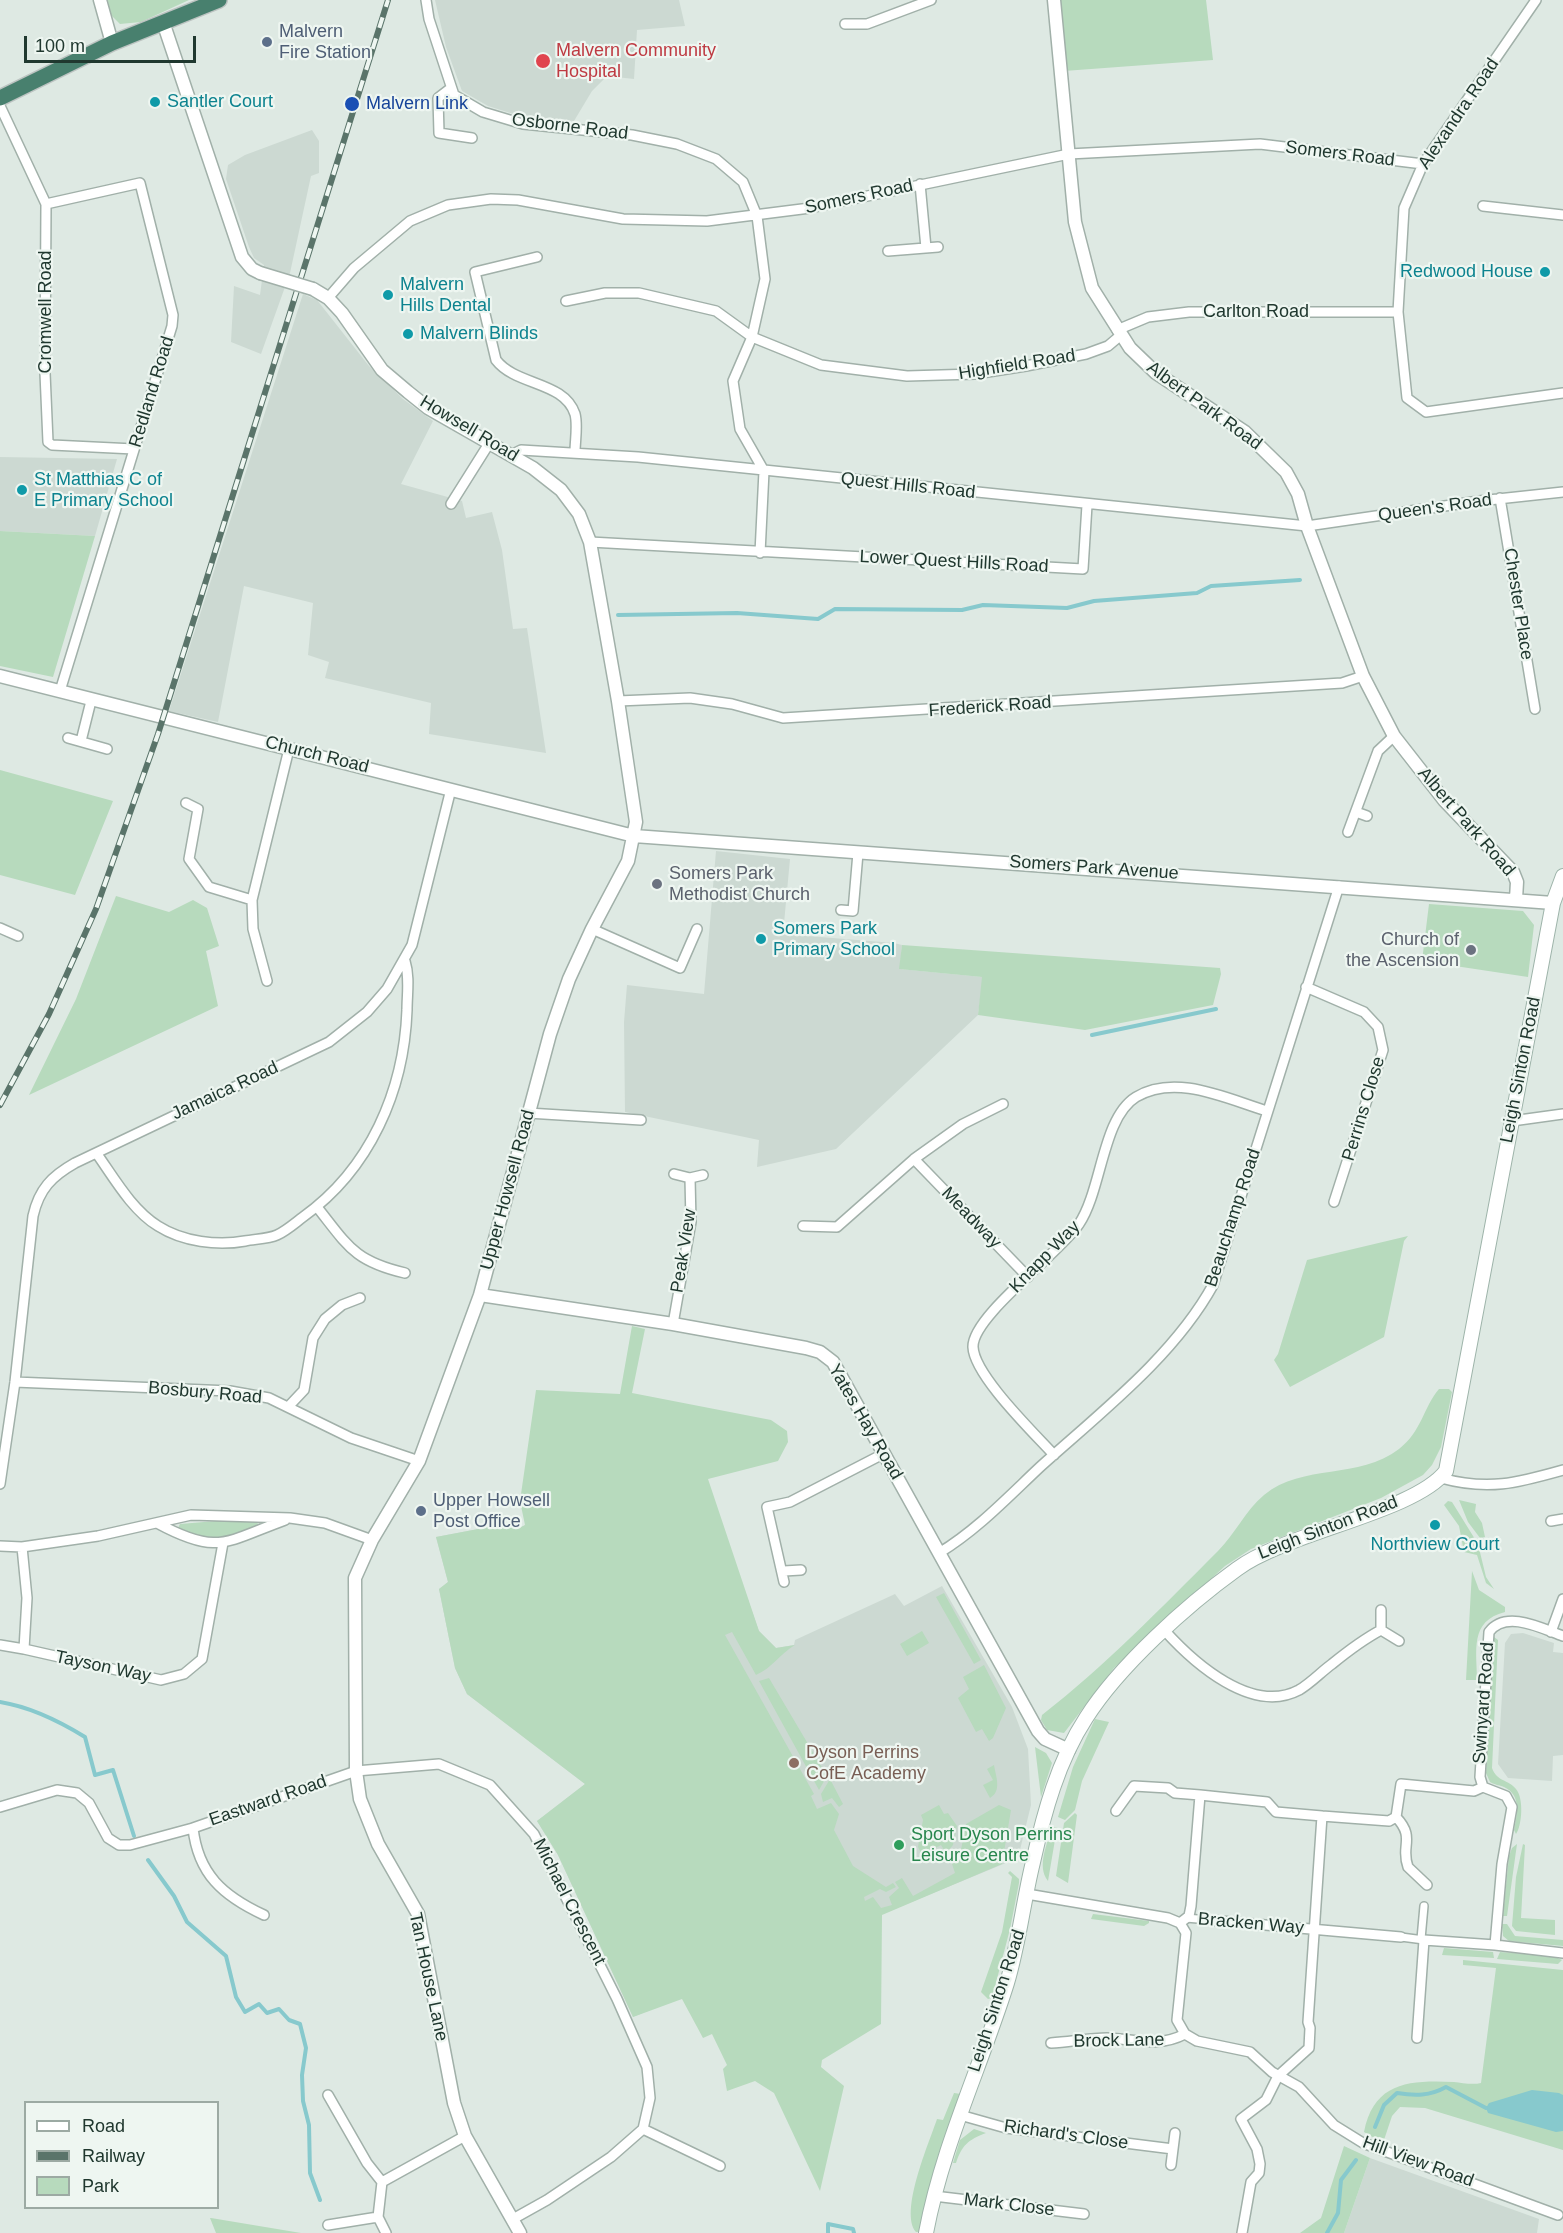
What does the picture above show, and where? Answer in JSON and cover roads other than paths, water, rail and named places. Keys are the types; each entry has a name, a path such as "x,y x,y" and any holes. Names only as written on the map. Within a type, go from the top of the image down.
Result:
{"highway":[{"path":"0,98 112,43 219,0"}],"main road":[{"name":"Leigh Sinton Road","path":"926,2233 934,2196 960,2115 1007,1983 1033,1863 1052,1794 1069,1750 1085,1719 1104,1694 1165,1631 1206,1593 1251,1558 1386,1506 1441,1478 1449,1460 1553,903 1563,876"}],"street":[{"path":"100,0 112,43"},
{"path":"426,0 429,20 451,88 438,98 439,133 472,138"},
{"path":"845,24 867,24 931,0"},
{"name":"Albert Park Road","path":"1054,0 1075,222 1092,288 1119,333 1156,373 1224,416 1270,455 1286,472 1294,486 1362,676 1394,736 1444,800 1513,872 1517,882 1516,899"},
{"name":"Alexandra Road","path":"1536,0 1423,164 1404,208 1398,312 1407,398 1426,412 1563,393"},
{"name":"Howsell Road","path":"163,22 242,257 252,269 314,289 327,298 391,377 428,408 533,468 561,490 579,514 590,542 618,701 636,822 634,836"},
{"name":"Osborne Road","path":"451,88 454,95 483,112 523,124 632,135 677,144 716,159 743,182 757,216 765,279 752,337 733,381 740,429 764,471"},
{"name":"Cromwell Road","path":"0,106 46,204 45,373 48,442 52,445 134,449"},
{"name":"Somers Road","path":"327,298 350,271 410,221 448,205 491,199 518,200 623,219 706,221 810,208 1070,154 1260,144 1423,164"},
{"name":"Redland Road","path":"46,204 136,182 143,187 173,320 60,691"},
{"path":"920,184 926,248"},
{"path":"1483,206 1563,215"},
{"path":"888,251 938,247"},
{"path":"537,257 475,272 496,360 504,370 567,399 576,416 575,452"},
{"name":"Highfield Road","path":"566,301 605,293 639,293 717,311 752,337 822,365 907,376 975,374 1086,354 1108,346 1119,333"},
{"name":"Carlton Road","path":"1119,333 1148,317 1189,312 1398,312"},
{"path":"451,504 490,442"},
{"name":"Quest Hills Road","path":"511,455 521,450 575,452 1307,526"},
{"path":"760,553 764,471"},
{"name":"Queen's Road","path":"1307,526 1500,498 1563,492"},
{"name":"Chester Place","path":"1500,498 1535,709"},
{"name":"Lower Quest Hills Road","path":"590,542 1083,569 1088,505"},
{"name":"Church Road","path":"0,676 634,836"},
{"name":"Frederick Road","path":"618,701 690,698 732,704 783,718 1342,683 1362,676"},
{"path":"81,741 92,701"},
{"path":"1348,832 1378,751 1394,736"},
{"path":"68,738 106,748"},
{"path":"267,981 252,929 252,900 289,749"},
{"name":"Jamaica Road","path":"0,1484 15,1383 36,1204 48,1182 75,1163 329,1042 367,1012 387,989 405,961 412,945 451,789"},
{"path":"186,803 198,809 189,859 202,879 209,887 252,900"},
{"path":"1356,812 1367,816"},
{"name":"Somers Park Avenue","path":"634,836 1553,903"},
{"name":"Upper Howsell Road","path":"372,1539 419,1461 480,1295 550,1034 569,979 628,861 634,836"},
{"path":"841,910 853,910 858,853"},
{"name":"Beauchamp Road","path":"939,1553 960,1540 1054,1455 1174,1343 1197,1314 1213,1285 1339,886"},
{"path":"0,928 18,936"},
{"path":"592,929 680,968 697,929"},
{"path":"97,1154 134,1205 158,1226 184,1238 226,1244 277,1235 317,1207 346,1178 360,1159 390,1103 398,1082 406,1033 408,971 405,961"},
{"name":"Perrins Close","path":"1306,987 1364,1012 1378,1027 1383,1050 1334,1202"},
{"name":"Knapp Way","path":"1054,1455 984,1375 975,1358 973,1344 983,1324 1079,1225 1091,1201 1118,1116 1134,1098 1156,1088 1179,1086 1267,1111"},
{"path":"803,1226 837,1227 914,1159 963,1124 1003,1104"},
{"path":"528,1113 641,1120"},
{"path":"1512,1121 1563,1114"},
{"name":"Meadway","path":"914,1159 1028,1277"},
{"path":"674,1174 690,1178 703,1175"},
{"name":"Peak View","path":"673,1324 691,1222 690,1178"},
{"path":"317,1207 353,1253 371,1264 405,1273"},
{"name":"Yates Hay Road","path":"480,1295 673,1324 820,1352 832,1362 885,1453 1038,1731 1045,1739 1069,1750"},
{"path":"288,1407 304,1390 313,1338 325,1319 342,1305 360,1298"},
{"name":"Bosbury Road","path":"15,1383 230,1391 270,1398 351,1438 419,1461"},
{"path":"784,1582 784,1571 765,1502 790,1502 885,1453"},
{"path":"1441,1478 1479,1486 1498,1486 1563,1470"},
{"path":"0,1546 22,1547 98,1536 191,1515 290,1518 325,1523 372,1539"},
{"path":"157,1523 197,1543 223,1543 290,1518"},
{"path":"1551,1521 1563,1519"},
{"name":"Tan House Lane","path":"372,1539 355,1578 356,1771 360,1799 378,1844 418,1914 454,2103 465,2136 520,2233"},
{"name":"Tayson Way","path":"0,1645 161,1680 184,1674 202,1659 223,1543"},
{"path":"22,1547 27,1598 24,1649"},
{"path":"784,1571 801,1569"},
{"path":"1551,1632 1563,1599"},
{"path":"1381,1610 1382,1630"},
{"name":"Swinyard Road","path":"1495,1945 1502,1864 1512,1807 1506,1796 1483,1787 1480,1777 1489,1632 1496,1625 1507,1621 1563,1636"},
{"path":"1165,1631 1191,1659 1208,1672 1254,1693 1276,1696 1298,1691 1347,1652 1382,1630"},
{"path":"1382,1630 1399,1641"},
{"name":"Michael Crescent","path":"356,1771 439,1764 490,1785 534,1834 603,1970 647,2067 650,2098 643,2129"},
{"name":"Eastward Road","path":"264,1915 239,1903 204,1869 195,1847 193,1828 356,1771"},
{"path":"1116,1811 1134,1786 1142,1784 1168,1788 1175,1793 1267,1802 1276,1812 1389,1821 1395,1817 1401,1784 1474,1791 1483,1787"},
{"path":"0,1807 57,1790 77,1793 89,1803 108,1838 119,1845 130,1845 193,1828"},
{"path":"1185,2034 1177,2020 1186,1933 1183,1920 1191,1906 1200,1795"},
{"name":"Bracken Way","path":"1242,2233 1251,2182 1259,2173 1260,2164 1257,2149 1241,2119 1266,2100 1278,2076 1309,2048 1308,2022 1322,1816"},
{"path":"1395,1817 1408,1835 1408,1867 1427,1885"},
{"path":"1027,1894 1183,1920"},
{"path":"1416,2038 1424,1906"},
{"name":"Bracken Way","path":"1183,1920 1209,1920 1423,1939"},
{"path":"1423,1939 1563,1953"},
{"name":"Brock Lane","path":"1051,2043 1109,2038 1148,2044 1167,2042 1185,2034"},
{"name":"Hill View Road","path":"1185,2034 1197,2041 1250,2052 1278,2076 1299,2087 1334,2125 1363,2143 1560,2220"},
{"path":"328,2095 367,2163 381,2182 378,2217 386,2233"},
{"name":"Richard's Close","path":"960,2115 1006,2128 1173,2149"},
{"path":"513,2219 547,2200 611,2157 643,2129 720,2166"},
{"path":"1171,2165 1175,2133"},
{"path":"381,2182 465,2136"},
{"name":"Mark Close","path":"934,2196 1084,2214"},
{"path":"1560,2220 1563,2206"},
{"path":"328,2225 378,2217"}],"water":[{"path":"1532,2090 1563,2095 1563,2131 1556,2132 1488,2113 1486,2108 1489,2103"}],"waterway":[{"path":"618,615 737,613 818,619 835,609 962,610 983,605 1067,608 1094,601 1197,593 1211,586 1300,580"},
{"path":"1092,1035 1216,1009"},
{"path":"0,1702 44,1715 85,1737 95,1775 113,1770 134,1836"},
{"path":"148,1860 174,1896 187,1922 226,1956 236,1997 245,2012 259,2004 267,2013 279,2009 289,2020 300,2024 306,2048 302,2075 303,2101 309,2125 310,2173 320,2200"},
{"path":"1375,2127 1384,2105 1397,2093 1422,2094 1446,2087 1486,2108"},
{"path":"1327,2233 1338,2213 1341,2180 1356,2160"},
{"path":"828,2233 828,2224 853,2229 854,2233"}],"railway":[{"path":"0,1105 49,1014 96,909 158,734 388,0"}],"place":[{"name":"Malvern Fire Station","path":"267,42"},
{"name":"Malvern Community Hospital","path":"543,61"},
{"name":"Santler Court","path":"155,102"},
{"name":"Malvern Link","path":"352,104"},
{"name":"Redwood House","path":"1545,272"},
{"name":"Malvern Hills Dental","path":"388,295"},
{"name":"Malvern Blinds","path":"408,334"},
{"name":"St Matthias C of E Primary School","path":"22,490"},
{"name":"Somers Park Methodist Church","path":"657,884"},
{"name":"Somers Park Primary School","path":"761,939"},
{"name":"Church of the Ascension","path":"1471,950"},
{"name":"Upper Howsell Post Office","path":"421,1511"},
{"name":"Northview Court","path":"1435,1525"},
{"name":"Dyson Perrins CofE Academy","path":"794,1763"},
{"name":"Sport Dyson Perrins Leisure Centre","path":"899,1845"}]}
